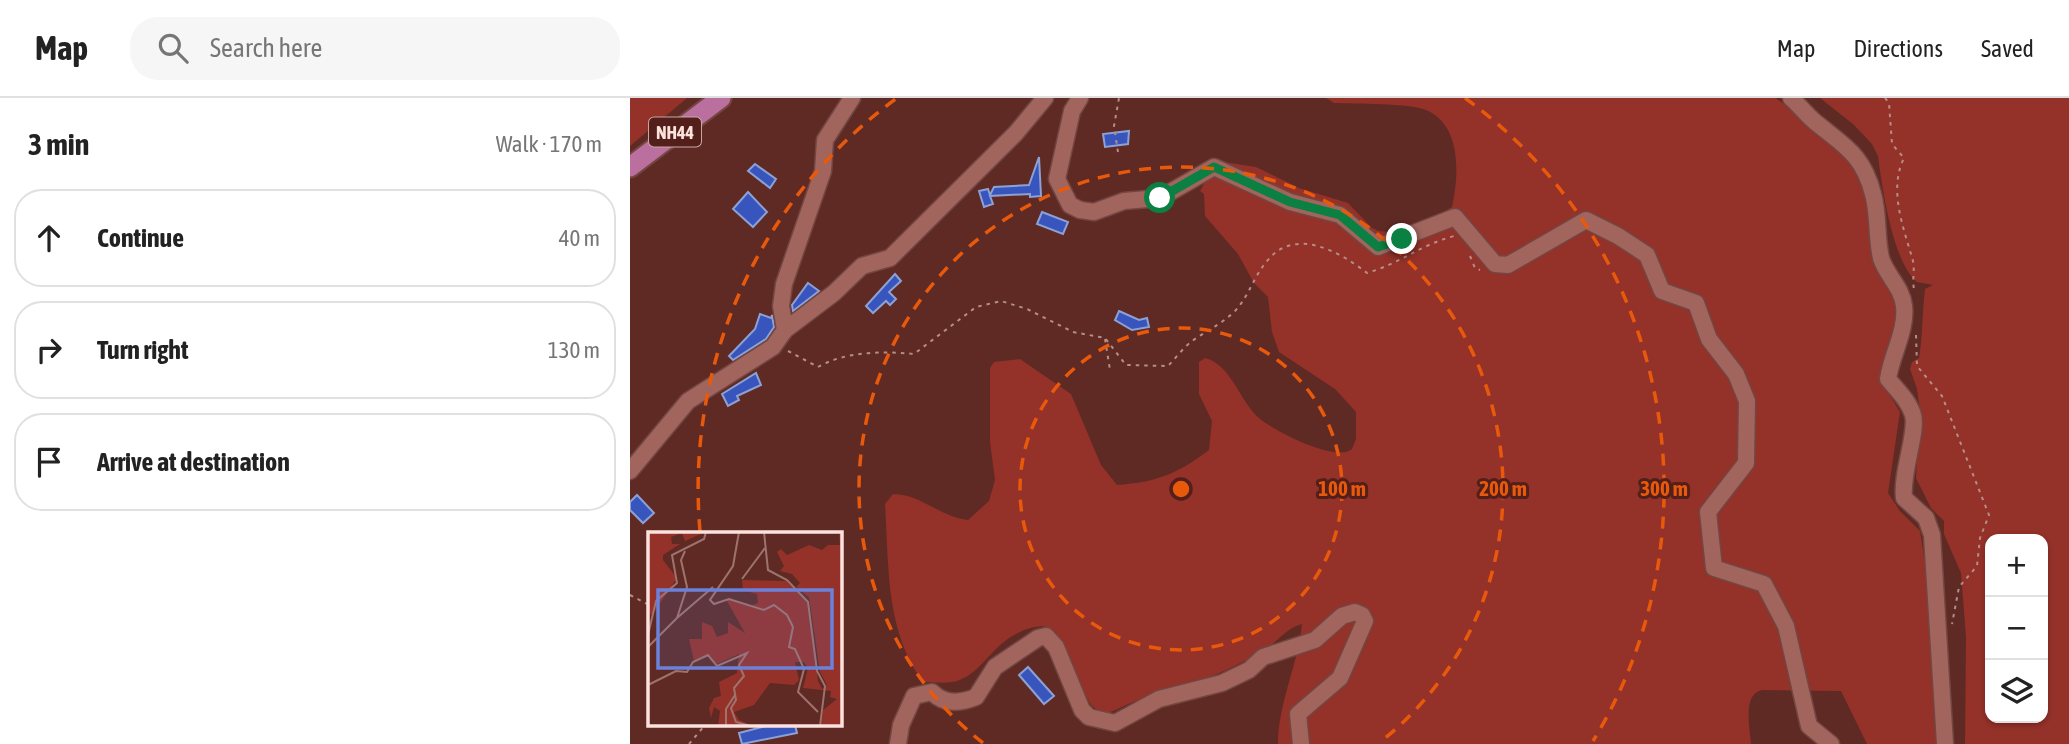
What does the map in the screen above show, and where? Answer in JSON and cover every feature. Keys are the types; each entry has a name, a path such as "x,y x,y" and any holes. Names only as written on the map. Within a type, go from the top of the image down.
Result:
{"main road":[{"name":"NH44","path":"630,167 721,98"}],"street":[{"path":"785,330 780,306 784,284 823,171 825,140 852,98"},
{"path":"630,471 688,401 773,347 785,330 834,293 862,266 890,258 1016,133 1045,98"},
{"path":"1080,98 1072,111 1058,179 1070,205 1080,210 1094,212 1124,201 1160,198 1214,167 1290,202 1340,215 1378,247 1455,217 1495,264 1508,265 1586,220 1647,255 1662,291 1696,303 1709,339 1736,374 1747,401 1746,463 1708,512 1714,568 1764,584 1787,626 1792,662 1808,726 1831,744"},
{"path":"1791,98 1814,121 1843,141 1855,154 1873,194 1882,261 1899,288 1904,306 1904,320 1888,379 1907,401 1914,417 1902,478 1903,498 1926,518 1931,535 1945,744"},
{"path":"898,744 901,725 914,696 932,692 937,698 953,702 976,697 995,667 1038,638 1046,636 1056,648 1083,710 1089,717 1115,723 1159,699 1222,682 1249,670 1263,657 1315,640 1342,616 1355,612 1362,615 1365,621 1340,678 1298,714 1301,744"}],"path":[{"path":"1118,152 1114,126 1119,98"},
{"path":"1885,98 1889,103 1892,144 1905,158 1897,172 1900,214 1914,264 1915,294"},
{"path":"785,330 788,354 818,367 831,360 886,351 914,354 976,307 1001,301 1027,309 1073,332 1105,338 1126,365 1168,366 1190,343 1224,322 1244,301 1267,260 1286,245 1317,245 1345,256 1367,273 1396,264 1427,243 1455,236 1460,242"},
{"path":"1466,247 1475,268 1480,270 1495,264"},
{"path":"1914,325 1917,366 1942,396 1989,515 1980,538 1977,566 1959,587 1956,615 1939,639"},
{"path":"1105,338 1110,370"},
{"path":"630,595 648,604"},
{"path":"689,744 704,726"}],"shaded area":[{"path":"630,98 687,98 630,146"},
{"path":"1326,98 1775,98 1809,125 1862,175 1869,195 1873,235 1879,253 1907,304 1883,384 1900,412 1888,493 1900,511 1920,531 1931,603 1936,744 1867,744 1841,691 1762,690 1756,693 1749,705 1751,744 1278,744 1281,714 1302,624 1288,631 1267,648 1219,673 1106,713 1101,713 1091,705 1051,631 1043,626 1014,635 976,669 957,681 923,682 911,662 895,619 885,504 893,494 903,495 922,501 948,515 968,520 989,501 995,480 990,442 990,368 994,362 1020,359 1071,394 1101,465 1117,485 1144,482 1166,475 1209,450 1212,421 1199,394 1199,362 1205,358 1229,375 1252,411 1267,424 1319,449 1344,452 1352,449 1356,439 1356,412 1335,389 1279,352 1272,332 1268,297 1254,283 1238,254 1205,216 1204,194 1200,191 1217,161 1256,167 1299,188 1348,203 1372,228 1379,231 1389,232 1435,217 1452,207 1456,181 1455,152 1452,139 1438,117 1418,108 1334,103"},
{"path":"1820,98 2069,98 2069,744 1965,744 1966,637 1961,573 1944,534 1944,521 1931,508 1916,478 1920,410 1910,369 1912,362 1919,358 1925,289 1933,285 1917,282 1901,259 1890,223 1878,156 1872,144 1853,124"}],"building":[{"path":"1129,131 1128,144 1105,147 1103,134"},
{"path":"1039,157 1041,196 990,196 993,204 984,207 979,191 988,189 990,195 994,187 1029,185"},
{"path":"755,164 776,179 770,188 748,171"},
{"path":"748,192 767,212 753,227 733,209"},
{"path":"1042,212 1068,222 1063,234 1037,224"},
{"path":"895,274 901,281 889,292 896,299 890,305 886,301 873,313 866,306"},
{"path":"808,283 819,291 793,311 792,305"},
{"path":"1119,311 1139,320 1147,318 1149,327 1132,330 1115,320"},
{"path":"760,314 771,318 772,315 774,327 766,339 733,360 729,356 755,329"},
{"path":"756,373 761,385 737,396 739,400 728,406 722,394"},
{"path":"637,495 654,513 643,523 630,510 630,502"},
{"path":"1028,667 1054,696 1044,704 1019,675"},
{"path":"766,726 795,726 797,733 742,744 739,733"}],"route":[{"path":"1160,198 1214,167 1290,202 1340,215 1378,247 1402,239"}]}
